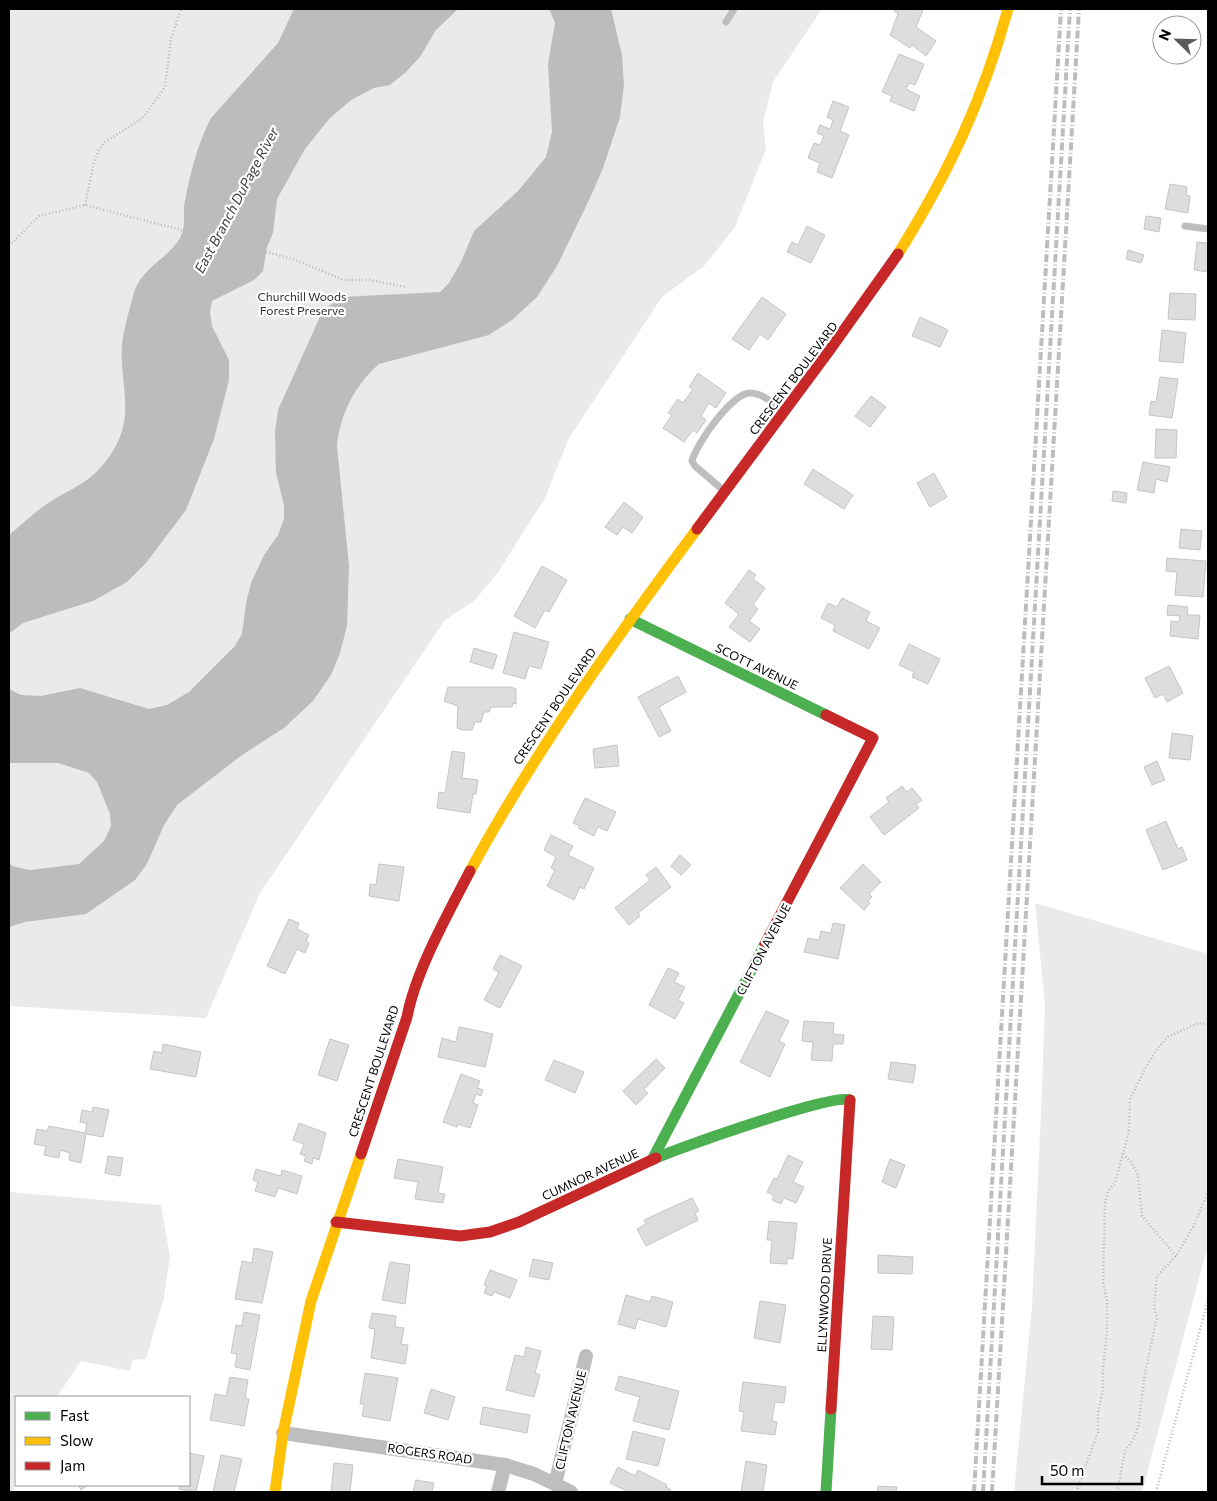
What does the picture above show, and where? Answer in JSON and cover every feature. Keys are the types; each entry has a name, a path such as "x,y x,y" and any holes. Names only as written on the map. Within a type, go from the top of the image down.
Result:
{"street":[{"name":"CRESCENT BOULEVARD","path":"275,1492 283,1433 311,1301 336,1222 407,1017 410,1001 449,911 522,777 630,619 877,286 938,188 980,98 993,63 1008,9"},
{"name":"SCOTT AVENUE","path":"630,619 873,738"},
{"name":"CLIFTON AVENUE","path":"652,1160 873,738"},
{"name":"CUMNOR AVENUE","path":"336,1222 460,1236 477,1235 522,1220 652,1160 756,1123 813,1106 850,1099"},
{"name":"ELLYNWOOD DRIVE","path":"826,1492 850,1099"},
{"name":"CLIFTON AVENUE","path":"555,1484 586,1356"},
{"name":"ROGERS ROAD","path":"283,1433 505,1465 571,1492"},
{"path":"498,1492 505,1465"}],"lane":[{"path":"726,22 734,9"},
{"path":"1185,226 1208,229"},
{"path":"725,492 694,466 694,456 733,400 746,394 758,394 765,397 784,413"}],"path":[{"path":"85,205 94,162 99,150 105,142 143,118 165,87 170,39 181,9"},
{"path":"9,246 39,216 85,205 293,259 344,280 370,280 406,286"},
{"path":"1076,1492 1098,1432 1098,1412 1107,1332 1107,1301 1103,1282 1106,1246 1104,1234 1105,1203 1108,1191 1115,1183 1129,1130 1130,1099 1156,1050 1168,1037 1198,1023 1208,1024"},
{"path":"1123,1154 1131,1162 1138,1175 1142,1216 1176,1256"},
{"path":"1117,1492 1125,1451 1134,1440 1138,1427 1145,1373 1157,1317 1154,1307 1157,1276 1176,1256 1193,1227 1208,1192"},
{"path":"1156,1492 1208,1300"}],"green space":[{"name":"Churchill Woods Forest Preserve","path":"9,9 822,9 773,82 763,123 766,149 735,227 704,266 662,297 569,438 545,498 497,574 474,601 445,620 260,893 206,1018 9,1006"},
{"path":"1035,903 1208,954 1208,1245 1142,1492 1014,1492 1032,1306 1045,1005"},
{"path":"9,1192 161,1205 170,1257 164,1297 146,1359 132,1360 130,1371 81,1361 58,1396 15,1396 14,1492 9,1492"}],"water":[{"name":"East Branch DuPage River","path":"294,9 458,9 436,30 420,57 406,72 390,85 374,88 351,100 329,119 305,149 277,199 273,233 267,247 263,271 254,280 212,301 210,312 212,326 229,360 229,380 214,439 186,510 146,563 127,582 93,601 23,623 9,634 9,535 41,508 92,476 105,463 119,440 125,413 122,344 137,286 148,271 169,252 180,238 183,229 184,206 192,169 198,148 211,118 278,43"},
{"path":"549,9 611,9 622,55 624,85 620,117 603,168 590,198 557,266 537,297 512,320 489,335 379,364 370,372 350,401 341,423 337,446 349,566 347,626 340,653 331,675 313,701 284,728 242,755 177,805 164,825 147,864 135,880 86,914 25,922 9,927 9,862 12,866 30,870 79,864 104,841 111,826 110,814 97,782 89,773 58,763 9,763 9,689 21,695 41,696 80,688 149,709 167,705 189,692 234,647 242,634 251,583 264,555 278,535 284,519 284,505 276,473 275,432 278,410 323,310 342,297 440,292 449,283 461,262 474,231 518,191 546,157 552,132 548,64 555,23"}],"building":[{"path":"895,9 923,10 916,27 936,41 926,56 912,45 910,48 890,35 898,14 894,11"},
{"path":"899,54 924,64 915,85 909,83 906,89 920,96 914,111 890,101 892,96 882,92"},
{"path":"833,101 849,107 840,131 849,135 832,178 817,172 820,163 808,158 814,143 820,145 824,136 817,133 820,125 830,129 833,120 827,117"},
{"path":"1170,184 1187,187 1186,195 1190,196 1188,213 1165,209"},
{"path":"1146,216 1161,218 1159,232 1144,229"},
{"path":"807,226 825,235 811,263 787,252 792,242 798,245"},
{"path":"1197,242 1208,243 1208,272 1194,270"},
{"path":"1128,250 1144,255 1141,263 1126,259"},
{"path":"1170,293 1196,294 1195,320 1168,319"},
{"path":"762,297 786,314 768,340 760,334 749,350 732,339"},
{"path":"920,317 948,330 940,347 912,336"},
{"path":"1162,330 1186,333 1183,363 1159,361"},
{"path":"698,373 726,393 716,408 709,403 701,416 706,420 697,433 693,430 684,442 663,428 672,415 668,413 678,399 683,403 693,389 689,387"},
{"path":"1160,377 1178,379 1172,418 1149,415 1151,401 1156,402"},
{"path":"871,396 886,407 870,427 855,416"},
{"path":"1156,429 1177,430 1176,458 1155,458"},
{"path":"1143,462 1170,467 1167,482 1156,479 1154,493 1137,490"},
{"path":"813,469 853,495 844,509 804,484"},
{"path":"934,473 947,497 930,507 917,483"},
{"path":"1113,491 1127,493 1126,503 1112,501"},
{"path":"624,502 643,517 632,533 623,527 617,535 605,527"},
{"path":"1181,529 1202,531 1200,550 1179,548"},
{"path":"1167,558 1206,561 1203,597 1175,595 1177,572 1166,571"},
{"path":"542,566 567,580 549,612 545,610 535,628 514,616"},
{"path":"749,570 756,575 753,579 765,588 753,605 758,609 749,621 760,629 750,642 729,627 739,614 725,603"},
{"path":"842,598 870,612 866,621 880,628 869,649 833,631 835,625 821,618 828,603 837,607"},
{"path":"1168,605 1188,607 1187,615 1200,615 1198,639 1170,636 1171,621 1179,622 1180,616 1167,615"},
{"path":"514,632 549,642 541,669 529,666 525,679 503,673"},
{"path":"909,644 940,659 928,684 912,677 914,672 899,665"},
{"path":"474,648 497,655 493,669 470,662"},
{"path":"1169,666 1183,693 1167,702 1163,694 1155,698 1145,678"},
{"path":"678,676 686,692 659,707 671,731 659,737 638,697"},
{"path":"448,687 511,687 516,689 516,704 513,703 512,707 491,707 489,712 484,712 481,722 475,722 472,730 462,730 457,728 458,706 444,701"},
{"path":"1172,733 1193,736 1190,760 1169,758"},
{"path":"617,745 619,766 595,768 593,749"},
{"path":"452,751 465,753 462,778 478,780 476,794 473,794 470,813 437,808 439,792 445,793"},
{"path":"1157,761 1165,780 1152,785 1144,767"},
{"path":"902,786 907,792 912,788 922,800 916,804 919,808 884,835 870,817 889,802 886,798"},
{"path":"585,798 616,812 607,831 598,827 594,836 578,828 580,826 573,823"},
{"path":"1166,821 1178,849 1182,847 1187,860 1163,870 1146,830"},
{"path":"551,835 573,846 568,855 594,868 584,889 580,887 574,900 547,886 555,870 551,868 556,857 544,850"},
{"path":"680,855 691,865 681,875 671,866"},
{"path":"379,864 404,867 399,901 369,896 370,884 376,885"},
{"path":"863,864 881,882 869,894 872,897 864,910 840,888"},
{"path":"656,867 671,887 638,913 640,916 629,925 615,908 650,880 646,875"},
{"path":"289,919 299,923 297,929 309,935 306,941 309,943 305,953 297,949 285,974 267,966"},
{"path":"833,923 845,925 838,959 804,952 808,938 819,940 821,931 831,933"},
{"path":"500,955 522,966 500,1008 484,1000 499,972 493,969"},
{"path":"668,968 679,973 674,982 685,987 678,1000 684,1003 675,1019 649,1005"},
{"path":"766,1011 789,1021 779,1041 785,1044 770,1077 740,1062"},
{"path":"804,1021 834,1023 833,1034 844,1035 843,1044 833,1044 832,1061 811,1060 813,1042 802,1041"},
{"path":"459,1027 493,1034 485,1067 438,1057 442,1038 456,1042"},
{"path":"330,1039 349,1045 337,1081 318,1075"},
{"path":"163,1044 201,1052 196,1077 150,1069 154,1051 162,1053"},
{"path":"656,1059 665,1068 644,1089 648,1093 636,1105 623,1091"},
{"path":"554,1060 584,1072 575,1093 545,1080"},
{"path":"891,1062 916,1065 913,1083 888,1079"},
{"path":"461,1074 480,1081 477,1088 483,1090 481,1096 476,1094 473,1103 478,1105 470,1128 458,1124 457,1127 443,1122"},
{"path":"93,1107 109,1110 103,1137 86,1134 81,1163 69,1160 70,1153 60,1150 59,1158 44,1155 46,1146 34,1144 37,1129 47,1131 49,1126 85,1133 87,1123 80,1122 82,1110 92,1112"},
{"path":"299,1123 326,1133 319,1160 313,1158 312,1164 304,1161 306,1156 300,1154 304,1144 293,1140"},
{"path":"788,1155 803,1162 793,1182 804,1187 796,1203 784,1198 781,1204 772,1200 774,1196 767,1192 774,1178 777,1179"},
{"path":"108,1156 123,1158 120,1176 105,1173"},
{"path":"398,1159 443,1167 438,1193 445,1194 443,1203 415,1199 418,1182 394,1178"},
{"path":"890,1159 905,1165 896,1188 882,1182"},
{"path":"256,1169 281,1176 282,1170 302,1176 297,1194 278,1188 275,1197 255,1191 258,1182 253,1180"},
{"path":"692,1198 699,1211 695,1213 698,1220 646,1246 637,1229 646,1224 644,1220"},
{"path":"769,1221 797,1223 793,1259 787,1258 787,1264 770,1263 772,1240 767,1240"},
{"path":"254,1248 273,1252 262,1303 235,1299 242,1261 252,1263"},
{"path":"878,1255 913,1257 912,1274 878,1273"},
{"path":"533,1259 553,1263 549,1280 529,1276"},
{"path":"390,1262 410,1265 405,1304 382,1300"},
{"path":"490,1270 517,1280 510,1298 494,1292 492,1296 484,1293 487,1286 484,1285"},
{"path":"626,1295 650,1302 652,1296 673,1302 666,1327 638,1319 635,1329 618,1324"},
{"path":"760,1301 786,1305 780,1343 754,1338"},
{"path":"244,1312 260,1315 250,1370 235,1367 237,1354 231,1353 236,1325 242,1326"},
{"path":"372,1313 396,1316 395,1327 404,1328 401,1344 408,1345 405,1364 371,1358 375,1329 369,1328"},
{"path":"873,1316 894,1317 892,1350 871,1349"},
{"path":"526,1347 541,1351 535,1373 540,1375 534,1397 506,1390 515,1355 524,1357"},
{"path":"365,1373 398,1378 390,1421 362,1416 364,1404 360,1404"},
{"path":"619,1376 679,1391 669,1430 633,1421 640,1397 615,1390"},
{"path":"230,1377 248,1380 245,1398 249,1399 244,1426 210,1420 215,1394 226,1396"},
{"path":"743,1382 786,1387 784,1403 775,1402 772,1421 777,1422 775,1435 741,1431 744,1412 739,1411"},
{"path":"431,1389 455,1397 448,1420 424,1413"},
{"path":"483,1407 530,1415 527,1433 480,1424"},
{"path":"633,1431 665,1439 658,1466 626,1459"},
{"path":"190,1453 204,1456 196,1492 179,1489 180,1486 190,1486"},
{"path":"221,1455 242,1459 234,1492 213,1492"},
{"path":"746,1461 767,1465 763,1492 741,1492"},
{"path":"334,1463 353,1465 350,1492 331,1492"},
{"path":"618,1467 635,1476 638,1470 667,1485 666,1487 671,1490 669,1492 629,1492 610,1483"},
{"path":"416,1480 434,1483 432,1492 413,1492"},
{"path":"79,1486 87,1486 81,1490"},
{"path":"878,1486 897,1487 896,1492 877,1492"}],"railway":[{"path":"974,1492 1061,9"},
{"path":"983,1492 1070,9"},
{"path":"992,1492 1079,9"}],"traffic: fast":[{"path":"630,619 826,715"},
{"path":"652,1160 765,944"},
{"path":"656,1158 788,1112 838,1100 850,1100"},
{"path":"826,1492 831,1409"}],"traffic: slow":[{"path":"898,254 933,194 962,136 987,75 1008,9"},
{"path":"470,871 495,826 549,739 636,612 697,529"},
{"path":"275,1492 283,1433 311,1301 361,1154"}],"traffic: jam":[{"path":"697,529 829,351 898,254"},
{"path":"765,944 873,738 826,715"},
{"path":"361,1154 425,961 470,871"},
{"path":"831,1409 850,1100"},
{"path":"336,1222 460,1236 490,1232 519,1222 656,1158"}]}
